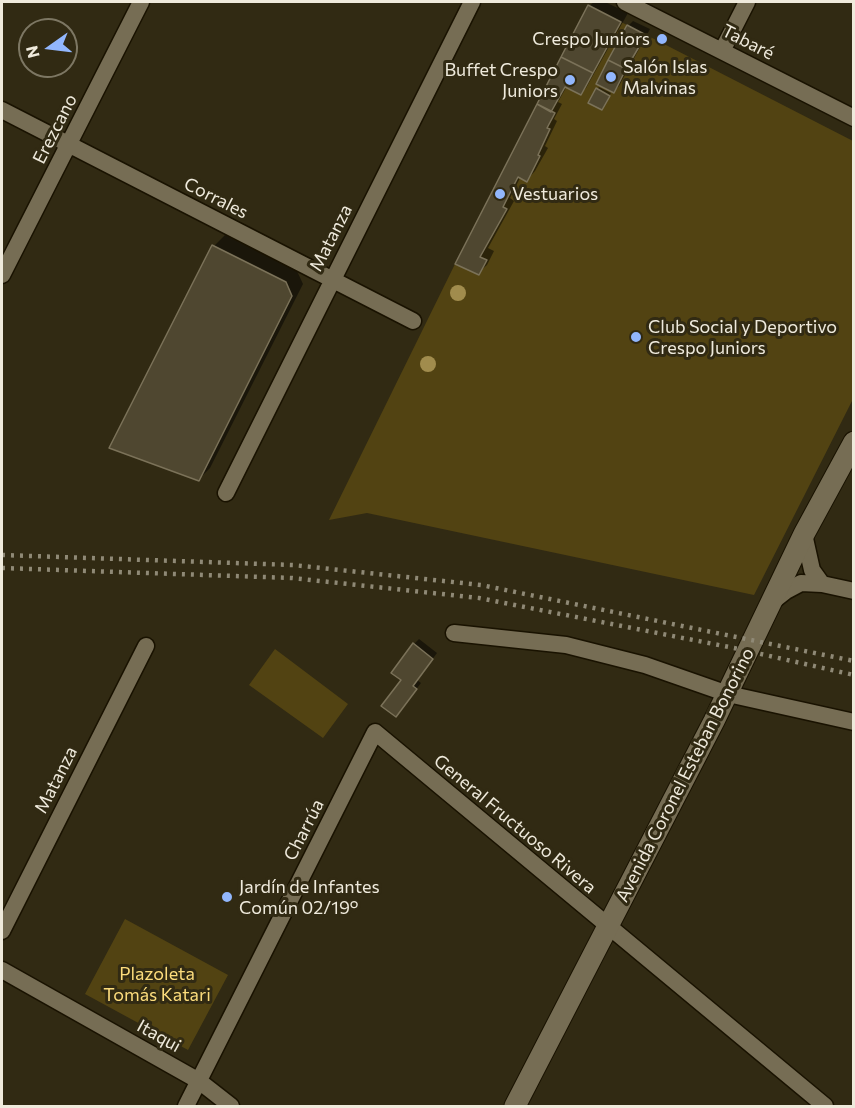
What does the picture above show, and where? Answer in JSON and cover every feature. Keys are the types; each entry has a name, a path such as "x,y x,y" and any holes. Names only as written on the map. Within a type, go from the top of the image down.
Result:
{"street":[{"name":"Erezcano","path":"2,275 141,2"},
{"name":"Matanza","path":"226,493 472,2"},
{"name":"Tabaré","path":"625,2 854,118"},
{"path":"722,51 747,2"},
{"name":"Corrales","path":"2,110 413,321"},
{"name":"Avenida Coronel Esteban Bonorino","path":"515,1107 728,694 804,534 854,442"},
{"path":"804,534 812,570 822,584"},
{"path":"772,603 786,591 801,584 822,584 854,591"},
{"path":"454,633 566,645 645,665 728,694 854,722"},
{"name":"Matanza","path":"2,931 146,646"},
{"name":"General Fructuoso Rivera","path":"375,732 825,1107"},
{"name":"Charrúa","path":"186,1107 375,732"},
{"name":"Itaqui","path":"2,970 199,1081 231,1107"}],"green space":[{"name":"Club Social y Deportivo Crespo Juniors","path":"588,5 853,141 853,399 754,595 367,513 329,520 455,264"},
{"path":"275,649 348,704 323,738 249,685"},
{"name":"Plazoleta Tomás Katari","path":"125,919 228,975 188,1050 85,994"}],"building":[{"path":"588,5 621,22 593,73 561,57"},
{"path":"627,25 646,35 626,69 608,60"},
{"name":"Buffet Crespo Juniors","path":"561,57 593,73 581,95 565,87 551,112 537,104"},
{"name":"Salón Islas Malvinas","path":"608,60 626,69 614,93 596,84"},
{"path":"596,88 610,96 602,110 588,103"},
{"name":"Vestuarios","path":"537,104 555,113 547,128 550,129 527,182 518,177 503,207 507,209 480,257 487,260 479,275 455,264"},
{"path":"212,245 286,282 292,296 199,481 109,448"},
{"path":"413,643 433,659 413,686 417,689 396,717 381,706 401,680 391,673"}],"railway":[{"path":"2,555 293,565 481,585 854,661"},
{"path":"2,568 292,578 479,598 734,648 854,675"}],"place":[{"name":"Crespo Juniors","path":"662,39"},
{"name":"Salón Islas Malvinas","path":"611,77"},
{"name":"Buffet Crespo Juniors","path":"570,80"},
{"name":"Vestuarios","path":"500,194"},
{"name":"Club Social y Deportivo Crespo Juniors","path":"636,337"},
{"name":"Jardín de Infantes Común 02/19°","path":"227,897"}]}
